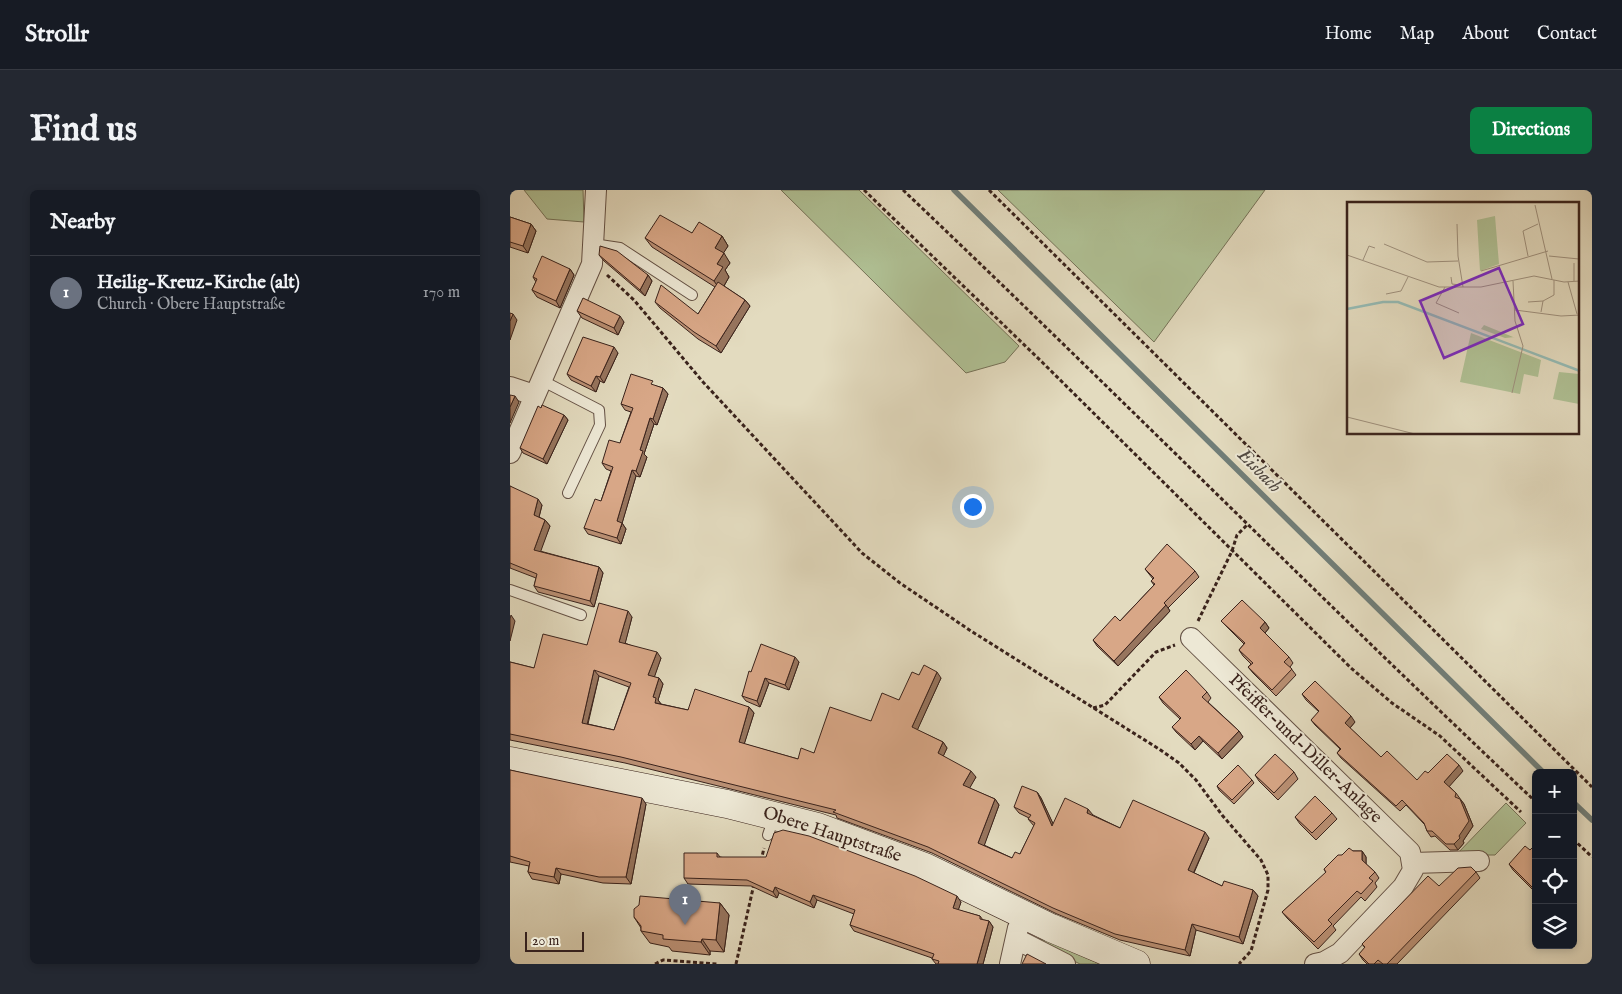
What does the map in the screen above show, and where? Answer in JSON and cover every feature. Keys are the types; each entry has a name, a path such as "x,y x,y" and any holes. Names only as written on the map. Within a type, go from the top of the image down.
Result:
{"main road":[{"name":"Obere Hauptstraße","path":"510,761 771,825 871,845 925,867 1018,926 1136,964"}],"street":[{"path":"510,452 593,254 596,190"},
{"path":"510,387 537,388"},
{"name":"Pfeiffer-und-Diller-Anlage","path":"1191,638 1400,841 1410,852 1414,863"},
{"path":"1315,964 1324,962 1340,953 1403,887 1411,876 1414,863 1479,861"},
{"path":"1010,964 1018,926"},
{"name":"Obere Hauptstraße","path":"1018,926 1065,964"}],"lane":[{"path":"593,254 620,248 692,295"},
{"path":"537,388 599,410 600,425 568,493"},
{"path":"510,590 581,615"}],"path":[{"path":"865,191 873,190"},
{"path":"903,190 1117,394 1247,525 1339,612 1392,668 1532,798"},
{"path":"989,190 1592,787"},
{"path":"865,191 1371,686 1440,736 1484,775 1521,812"},
{"path":"593,254 703,382 862,553 900,583 971,631 1179,763 1205,791 1222,815 1261,860 1268,875 1268,890 1251,951 1239,964"},
{"path":"1205,603 1232,551 1237,535 1247,525"},
{"path":"1093,708 1105,706 1156,652 1191,638"},
{"path":"760,864 771,825"},
{"path":"1577,842 1592,857"},
{"path":"736,964 755,883"},
{"path":"655,964 663,960 717,964"}],"green space":[{"path":"524,190 583,190 584,222 547,219"},
{"path":"781,190 859,190 1019,346 1005,362 966,373"},
{"path":"998,190 1265,190 1154,342"},
{"path":"1506,803 1526,823 1495,855 1456,855"},
{"path":"1037,939 1045,939 1100,964 1080,964 1040,944"}],"building":[{"path":"660,215 692,233 699,222 722,236 715,248 724,253 717,264 723,267 714,281 645,238"},
{"path":"510,217 531,224 523,246 510,242"},
{"path":"600,246 617,251 648,275 640,290 599,255"},
{"path":"542,256 570,269 556,301 532,290 537,279 533,277"},
{"path":"718,282 745,300 716,346 694,332 655,302 661,285 698,314"},
{"path":"583,298 620,316 614,328 577,311"},
{"path":"583,337 614,347 600,377 596,376 591,386 567,374"},
{"path":"631,374 653,381 651,384 663,388 653,419 650,418 640,450 643,451 636,471 632,470 617,521 622,523 617,538 584,528 595,499 601,501 613,467 602,463 609,440 620,443 633,408 621,404"},
{"path":"510,395 515,396 510,407"},
{"path":"542,405 564,415 543,459 520,448 538,406 541,408"},
{"path":"510,486 538,499 534,515 545,520 534,550 599,567 590,601 534,586 537,574 510,563"},
{"path":"1167,544 1195,571 1164,603 1166,605 1114,661 1093,640 1115,616 1120,621 1155,584 1151,581 1154,578 1145,569"},
{"path":"1242,600 1265,622 1260,628 1289,657 1284,662 1292,669 1272,690 1248,667 1253,663 1239,650 1245,643 1221,621"},
{"path":"599,603 628,611 619,642 657,652 648,675 659,678 653,697 656,698 655,703 688,710 695,689 749,707 739,742 798,759 801,748 814,753 830,707 871,721 882,693 899,700 912,672 919,675 924,665 937,672 912,727 943,742 938,753 971,771 963,785 995,799 978,843 1012,858 1015,852 1020,854 1035,823 1028,819 1031,815 1014,807 1022,786 1037,792 1052,826 1065,798 1088,809 1087,813 1120,828 1133,800 1205,832 1188,870 1222,886 1224,881 1253,890 1239,937 1192,924 1185,950 1115,934 1053,908 928,847 833,812 836,810 621,757 510,734 510,662 534,668 543,634 587,645","holes":["594,670 631,683 614,730 582,723"]},
{"path":"761,644 795,657 785,685 765,678 757,701 742,696 749,671 751,672"},
{"path":"1186,670 1207,692 1202,697 1239,731 1218,753 1199,736 1191,744 1172,727 1181,718 1159,697"},
{"path":"1315,681 1351,716 1345,723 1381,757 1387,751 1417,780 1425,771 1428,773 1447,754 1459,765 1444,782 1456,793 1455,797 1460,799 1469,821 1459,836 1460,838 1454,844 1446,844 1432,831 1427,831 1424,823 1402,800 1396,806 1337,753 1341,749 1311,720 1319,711 1302,694"},
{"path":"1275,754 1294,772 1274,793 1255,775"},
{"path":"1238,765 1252,780 1232,800 1217,786"},
{"path":"510,770 642,798 626,877 599,877 556,868 554,877 528,872 530,862 510,856"},
{"path":"1315,796 1332,813 1312,833 1295,817"},
{"path":"783,830 809,836 915,876 957,896 953,908 980,916 980,919 989,921 977,964 938,964 939,961 932,959 934,954 850,925 855,910 813,895 810,902 775,887 773,892 747,880 684,878 684,853 717,853 717,857 766,857 774,833"},
{"path":"1525,846 1530,850 1532,848 1532,887 1509,864"},
{"path":"1349,848 1353,851 1362,851 1362,860 1375,872 1369,878 1373,881 1361,894 1357,891 1328,920 1332,924 1314,942 1282,912 1326,872 1324,869 1338,855 1342,855"},
{"path":"1471,867 1476,872 1387,964 1383,964 1378,960 1374,964 1369,964 1359,954 1365,947 1362,944 1428,876 1439,886 1458,868"},
{"path":"640,896 720,903 716,940 702,939 701,942 663,939 663,935 641,931 641,926 634,917 634,909 639,905"},
{"path":"1027,954 1046,964 1022,964"}],"waterway":[{"name":"Eisbach","path":"954,190 1540,769"},
{"name":"Eisbach","path":"1577,806 1592,820"}],"place":[{"name":"Heilig-Kreuz-Kirche (alt)","path":"685,925"}]}
